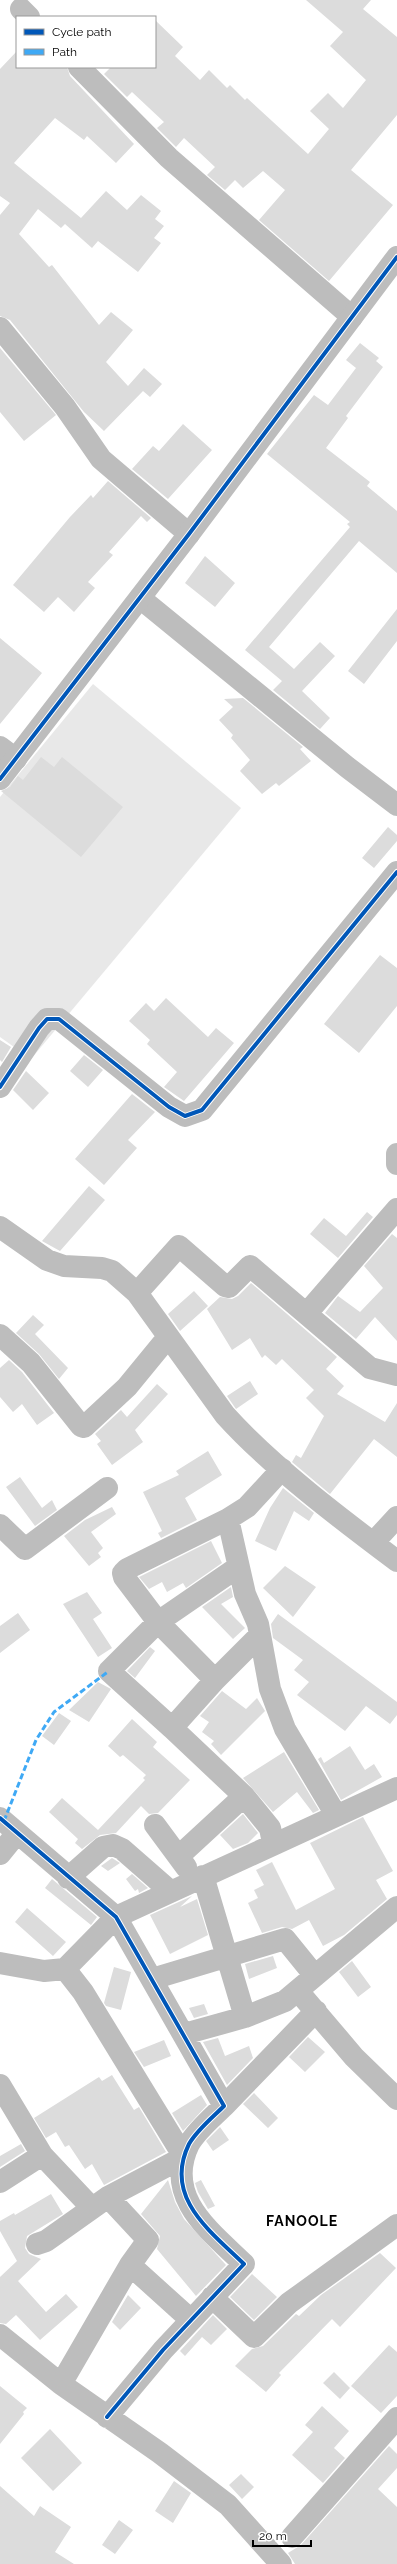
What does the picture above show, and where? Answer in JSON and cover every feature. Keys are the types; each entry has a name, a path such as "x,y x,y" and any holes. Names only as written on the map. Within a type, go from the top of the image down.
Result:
{"street":[{"path":"80,68 169,158 352,317"},
{"path":"0,779 8,753 140,598 397,257"},
{"path":"0,328 65,407 101,459 189,534"},
{"path":"140,598 347,767 397,805"},
{"path":"0,1087 39,1028 47,1019 59,1019 169,1107 185,1116 202,1110 397,872"},
{"path":"397,1154 397,1164"},
{"path":"308,1313 397,1209"},
{"path":"0,1226 47,1260 64,1266 102,1268 112,1272 137,1293 225,1415 282,1469 397,1561"},
{"path":"137,1293 179,1246 225,1286 229,1287 250,1266 308,1313 349,1352 370,1368 397,1375"},
{"path":"0,1335 31,1363 81,1426 84,1426 127,1387 168,1337"},
{"path":"214,1680 158,1622 124,1578 123,1573 127,1568 228,1519 254,1502 282,1469"},
{"path":"0,1525 25,1549 107,1488"},
{"path":"373,1543 397,1517"},
{"path":"228,1519 238,1567 260,1635 266,1674 286,1729 336,1814"},
{"path":"238,1567 158,1622 109,1671 244,1796 270,1828 273,1844"},
{"path":"172,1728 214,1680 260,1635"},
{"path":"0,1964 44,1971 65,1969 116,1917 336,1814 397,1788"},
{"path":"179,1856 244,1796"},
{"path":"0,1818 68,1878 116,1917 224,2106"},
{"path":"155,1825 179,1856 199,1878 228,1954 245,2017"},
{"path":"0,1854 17,1833"},
{"path":"68,1878 103,1847 113,1845 122,1849 170,1892"},
{"path":"184,2034 245,2017 276,2006 298,1991 397,1907"},
{"path":"152,1979 228,1954 285,1939 315,1976"},
{"path":"65,1969 83,1992 184,2157"},
{"path":"298,1991 354,2056 397,2099"},
{"path":"107,2417 191,2320 244,2264 211,2231 184,2197 181,2187 184,2157 190,2143 316,2011"},
{"path":"0,2085 42,2155 148,2240 130,2265 61,2384"},
{"path":"0,2182 42,2155"},
{"path":"37,2244 46,2241 100,2202 184,2157"},
{"path":"212,2297 254,2337 289,2303 397,2225"},
{"path":"130,2265 191,2320"},
{"path":"0,2336 61,2384 160,2453 228,2505 281,2564"},
{"path":"292,2537 397,2418"}],"shaded area":[{"path":"93,684 241,808 31,1059 0,1037 0,797"}],"building":[{"path":"306,0 371,0 363,9 397,37 397,115 351,170 393,205 329,281 259,220 285,190 263,171 243,188 235,180 225,190 207,175 215,167 184,138 176,147 157,128 164,122 132,92 127,97 104,74 110,68 156,68 156,21 183,47 175,56 200,80 209,70 227,88 230,85 245,100 247,98 308,154 329,129 310,111 328,93 343,108 366,80 330,46 343,32"},
{"path":"16,52 16,68 67,68 70,76 134,144 116,163 87,136 84,140 55,118 14,163 81,218 106,191 127,210 141,195 161,211 155,219 164,226 154,238 161,243 138,272 98,241 92,248 65,224 61,228 38,209 19,234 49,267 52,265 99,325 111,312 133,330 106,362 128,386 144,368 162,384 150,397 143,391 104,431 84,412 10,320 0,316 0,215 10,203 0,196 0,69"},
{"path":"360,343 379,358 376,361 383,367 346,416 348,418 326,448 370,482 367,486 397,511 397,573 359,541 269,647 294,669 320,642 335,656 302,691 330,718 320,729 273,690 282,681 245,650 350,527 347,524 350,522 267,454 314,395 328,405 356,368 346,360"},
{"path":"0,348 56,415 24,441 0,412"},
{"path":"183,424 212,450 168,499 132,469 153,446 159,451"},
{"path":"108,481 151,518 147,522 141,516 109,552 113,555 88,582 95,588 74,612 58,597 44,612 13,585 70,517 91,495 93,498"},
{"path":"205,556 235,583 215,607 185,583"},
{"path":"397,609 397,641 364,684 348,671"},
{"path":"0,638 42,673 0,724"},
{"path":"243,698 303,747 300,749 311,761 279,786 276,783 262,794 240,771 250,760 231,738 233,735 219,720 233,707 224,699"},
{"path":"41,757 54,767 62,757 123,807 81,857 1,791 10,787 18,776 23,780"},
{"path":"388,827 397,835 397,841 374,868 362,858"},
{"path":"380,955 397,968 397,1006 359,1053 324,1024"},
{"path":"166,998 208,1037 216,1028 234,1043 184,1101 164,1087 177,1072 147,1044 150,1040 129,1021 146,1003 154,1011"},
{"path":"0,1040 11,1047 2,1062 0,1060"},
{"path":"84,1055 103,1070 88,1087 70,1071"},
{"path":"26,1071 49,1093 33,1110 13,1090"},
{"path":"132,1094 155,1112 128,1140 137,1148 104,1185 75,1159"},
{"path":"89,1186 105,1200 60,1251 42,1241"},
{"path":"367,1212 373,1217 338,1258 310,1234 324,1218 346,1236"},
{"path":"392,1234 397,1238 397,1341 375,1317 356,1339 325,1313 338,1296 360,1312 383,1288 364,1266"},
{"path":"251,1283 337,1357 326,1369 344,1386 337,1394 385,1422 397,1403 397,1457 374,1439 330,1494 292,1462 296,1455 301,1458 324,1416 306,1398 314,1390 282,1359 276,1365 265,1355 262,1358 250,1338 232,1350 207,1309 220,1297 232,1299 238,1296"},
{"path":"194,1291 208,1306 180,1331 168,1314"},
{"path":"33,1315 44,1325 35,1334 68,1368 59,1379 39,1354 16,1333"},
{"path":"9,1360 22,1372 54,1413 37,1425 22,1404 13,1412 0,1397 0,1368"},
{"path":"250,1381 258,1394 236,1409 227,1396"},
{"path":"157,1384 168,1394 135,1430 143,1442 112,1465 97,1444 101,1441 95,1434 121,1410 127,1417"},
{"path":"208,1451 222,1475 185,1498 197,1520 161,1538 158,1533 162,1531 143,1492 179,1475 176,1471"},
{"path":"20,1477 42,1508 52,1500 57,1510 35,1526 6,1487"},
{"path":"283,1488 314,1513 309,1521 294,1511 276,1551 255,1541 270,1508"},
{"path":"112,1507 116,1514 91,1532 103,1548 98,1553 101,1557 89,1566 64,1536 85,1520"},
{"path":"211,1541 222,1563 186,1588 183,1583 167,1592 162,1582 149,1589 139,1577"},
{"path":"285,1566 316,1587 293,1617 263,1588"},
{"path":"231,1587 233,1597 221,1604 245,1628 233,1639 202,1607"},
{"path":"87,1592 102,1613 93,1619 112,1648 98,1657 63,1604"},
{"path":"18,1613 30,1630 0,1653 0,1626"},
{"path":"278,1614 397,1702 397,1715 390,1724 366,1706 345,1731 297,1695 309,1682 294,1670 303,1660 273,1638 271,1624"},
{"path":"150,1647 155,1651 135,1678 127,1671"},
{"path":"98,1682 111,1689 89,1722 69,1710"},
{"path":"222,1691 246,1709 257,1698 265,1711 221,1755 211,1744 214,1741 202,1732 209,1722 200,1716"},
{"path":"59,1713 71,1721 54,1745 42,1736"},
{"path":"132,1719 157,1742 153,1747 190,1780 158,1813 149,1814 141,1806 116,1833 100,1835 82,1849 75,1843 78,1839 49,1812 62,1798 98,1830 145,1780 143,1778 146,1775 123,1755 120,1757 108,1746"},
{"path":"350,1746 365,1770 374,1764 382,1777 341,1800 318,1759 321,1757 324,1763"},
{"path":"284,1752 319,1810 313,1813 297,1792 273,1812 243,1778"},
{"path":"243,1814 258,1833 248,1843 233,1849 220,1835"},
{"path":"363,1817 393,1871 376,1880 387,1899 344,1935 323,1946 309,1920 292,1929 282,1927 262,1933 248,1903 258,1898 254,1890 264,1885 256,1870 272,1862 296,1910 335,1889 310,1843"},
{"path":"112,1858 120,1863 108,1871 101,1866"},
{"path":"132,1874 148,1888 139,1893 138,1889 135,1891 126,1879"},
{"path":"52,1879 97,1917 91,1925 45,1888"},
{"path":"192,1896 180,1907 197,1899 208,1935 170,1954 150,1915"},
{"path":"27,1908 66,1942 53,1956 15,1922"},
{"path":"273,1956 277,1968 249,1979 245,1964"},
{"path":"352,1961 371,1987 358,1997 339,1972"},
{"path":"114,1967 131,1972 121,2010 106,2006 104,2003"},
{"path":"204,2004 208,2014 194,2018 189,2008"},
{"path":"308,2037 325,2052 305,2072 289,2057"},
{"path":"218,2038 225,2056 249,2046 253,2058 227,2085 203,2042"},
{"path":"164,2040 171,2056 144,2067 134,2052"},
{"path":"112,2075 134,2110 139,2107 166,2152 104,2185 92,2164 85,2169 69,2145 65,2147 56,2132 46,2138 34,2118 99,2077 102,2081"},
{"path":"254,2093 278,2118 268,2128 243,2104"},
{"path":"201,2095 207,2105 183,2131 172,2113"},
{"path":"220,2127 229,2140 213,2151 206,2141"},
{"path":"21,2144 25,2151 0,2167 0,2156"},
{"path":"168,2180 175,2202 184,2219 226,2265 196,2296 157,2249 160,2236 141,2214"},
{"path":"201,2180 215,2206 208,2209 198,2192 195,2183"},
{"path":"51,2194 63,2214 27,2236 25,2248 29,2254 41,2259 18,2281 46,2312 66,2294 78,2307 40,2340 16,2315 6,2324 0,2323 0,2277 17,2261 0,2231 0,2221 14,2213 15,2215"},
{"path":"380,2253 396,2268 340,2327 332,2319 279,2373 281,2375 266,2392 235,2366 252,2349 263,2346 296,2314 299,2316 321,2295"},
{"path":"252,2274 277,2297 254,2320 230,2297"},
{"path":"128,2295 141,2308 120,2330 112,2322"},
{"path":"213,2315 227,2329 211,2345 202,2337 185,2356 180,2351"},
{"path":"389,2345 397,2352 397,2396 381,2413 351,2386"},
{"path":"334,2372 350,2388 340,2399 323,2383"},
{"path":"0,2386 27,2408 23,2412 24,2414 0,2444"},
{"path":"322,2406 349,2431 334,2448 345,2458 323,2483 292,2455 313,2432 305,2425"},
{"path":"50,2429 82,2463 53,2491 21,2458"},
{"path":"389,2446 397,2454 397,2468 378,2489 397,2507 397,2564 295,2564 288,2553 301,2545"},
{"path":"241,2474 254,2487 242,2499 229,2485"},
{"path":"174,2481 191,2493 173,2523 155,2511"},
{"path":"0,2486 34,2516 40,2506 71,2527 55,2552 74,2564 0,2564"},
{"path":"119,2520 133,2530 115,2554 102,2545"}],"marked path":[{"path":"4,1821 36,1740 54,1712 109,1671"}],"cycle path":[{"path":"0,779 189,534 397,257"},
{"path":"0,1087 39,1028 47,1019 59,1019 169,1107 185,1116 202,1110 397,872"},
{"path":"0,1818 116,1917 224,2106 201,2129 189,2144 183,2163 182,2180 186,2197 194,2212 217,2239 244,2264 163,2350 107,2417"}],"district":[{"name":"FANOOLE","path":"302,2221"}]}
